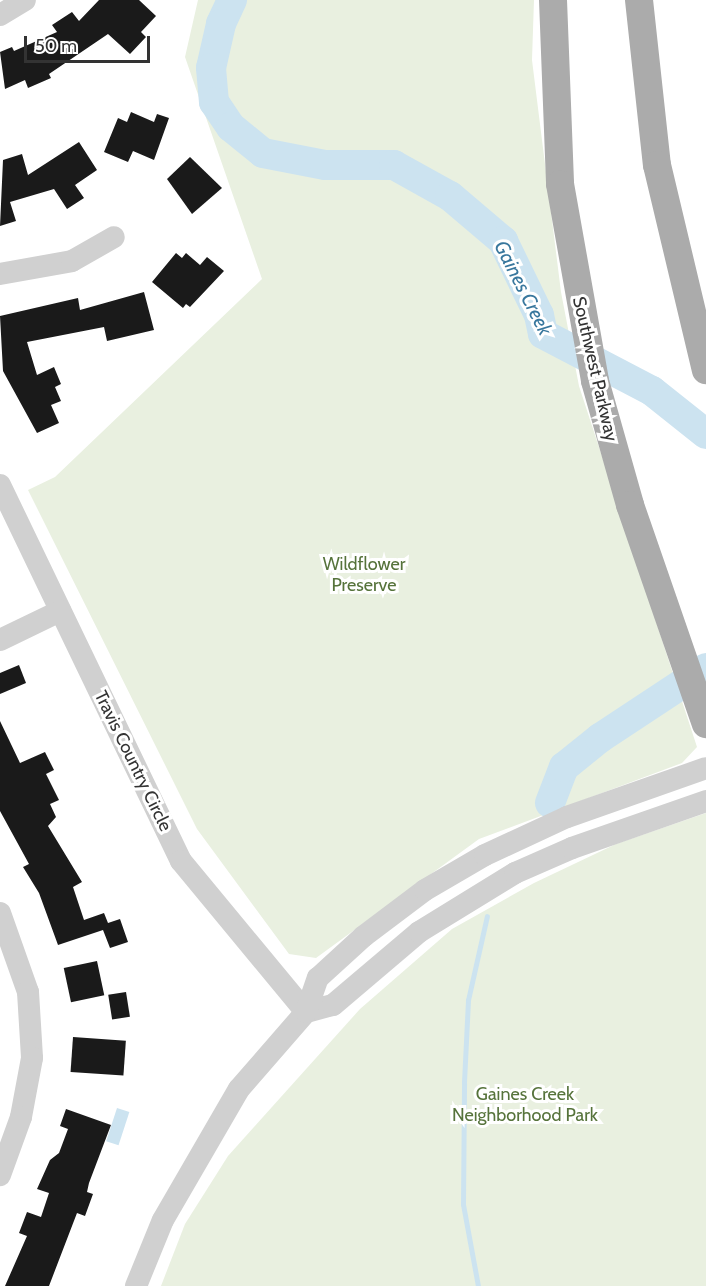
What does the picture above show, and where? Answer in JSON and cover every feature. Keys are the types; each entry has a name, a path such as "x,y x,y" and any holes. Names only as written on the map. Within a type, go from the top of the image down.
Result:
{"main road":[{"name":"Southwest Parkway","path":"553,0 560,184 578,298 595,381 630,505 704,718"},
{"path":"639,0 657,165 706,370"}],"street":[{"path":"0,15 25,0"},
{"path":"0,274 72,261 114,237"},
{"name":"Travis Country Circle","path":"0,485 181,861 306,1012"},
{"path":"0,640 60,611"},
{"path":"136,1286 163,1220 229,1106 255,1068 306,1012 318,978 425,890 485,855 567,817 706,768"},
{"path":"306,1012 333,1005 419,932 514,873 572,848 706,801"},
{"path":"0,913 28,992 32,1058 21,1118 0,1175"}],"green space":[{"name":"Wildflower Preserve","path":"198,0 534,0 532,60 561,292 579,386 697,747 682,763 479,839 316,958 289,954 197,829 28,490 55,477 262,279 185,57"},
{"name":"Gaines Creek Neighborhood Park","path":"706,813 706,1286 161,1286 185,1224 228,1156 360,1009 452,929 534,883 616,844"}],"water":[{"path":"117,1108 129,1112 119,1145 106,1141"}],"building":[{"path":"99,0 139,0 156,16 141,32 146,37 130,54 108,34 49,74 51,78 28,88 25,80 5,89 0,52 12,47 14,51 57,32 52,25 72,12 79,21"},
{"path":"131,112 154,122 157,114 169,118 154,160 133,151 128,162 104,152 118,118 127,122"},
{"path":"79,142 97,170 75,185 84,198 67,209 54,189 10,202 16,221 0,226 3,160 22,154 28,175"},
{"path":"190,157 222,188 192,214 167,179"},
{"path":"176,253 182,258 186,253 200,265 207,257 224,271 190,307 186,304 183,308 152,282"},
{"path":"144,292 154,330 107,341 104,327 27,342 37,375 54,367 61,384 55,387 61,401 51,405 59,423 37,433 3,371 0,316 78,298 80,310"},
{"path":"19,665 26,683 0,694 0,673"},
{"path":"0,721 20,763 45,752 54,770 46,774 59,800 50,804 56,817 48,826 82,882 73,887 84,920 104,913 108,923 120,919 128,942 110,948 103,930 58,945 39,893 23,867 29,864 0,811"},
{"path":"97,961 104,995 71,1002 64,968"},
{"path":"126,992 130,1017 112,1020 108,995"},
{"path":"73,1037 126,1041 123,1076 71,1072"},
{"path":"66,1109 111,1125 89,1183 87,1192 93,1194 85,1216 77,1213 49,1286 5,1286 27,1236 19,1233 27,1212 41,1217 49,1193 37,1189 50,1160 59,1153 68,1129 60,1126"}],"waterway":[{"name":"Gaines Creek","path":"232,0 221,24 211,68 214,102 231,127 263,153 325,165 394,165 450,196 503,241 539,315 543,334 652,391 706,434"},
{"name":"Gaines Creek","path":"550,803 564,767 600,738 706,668"},
{"name":"Gaines Creek","path":"478,1286 463,1204 464,1082 468,1000 487,916"}]}
